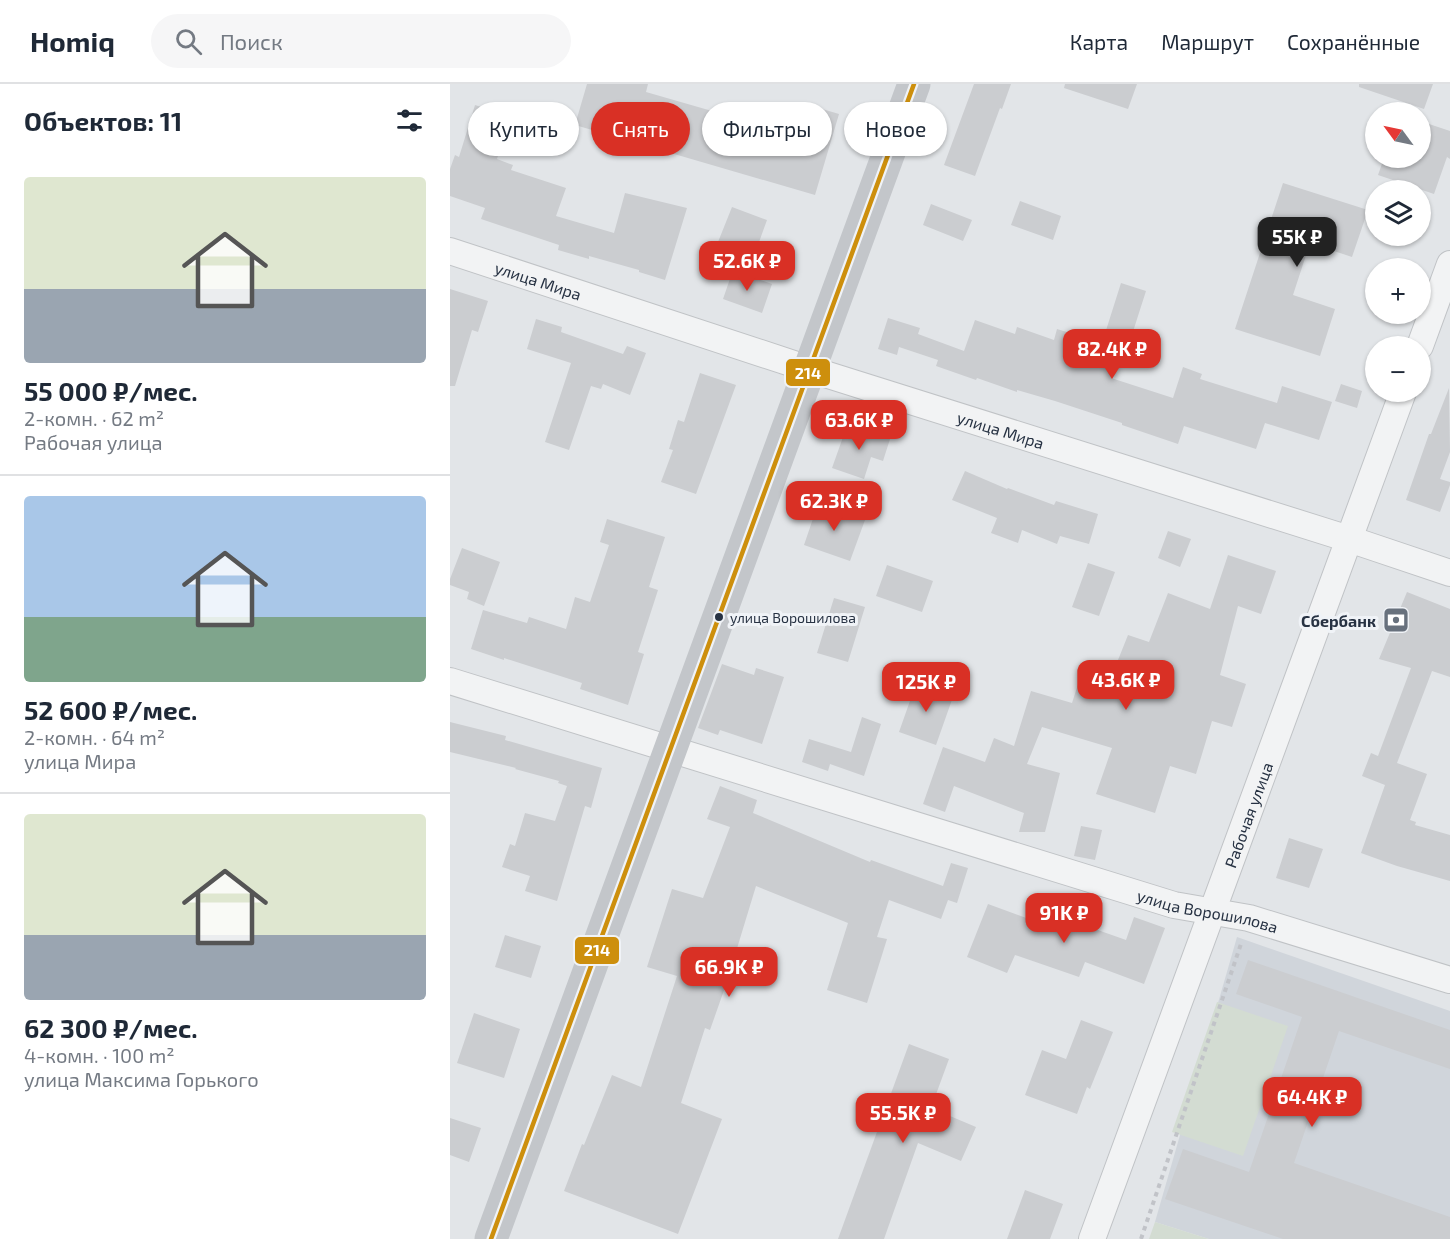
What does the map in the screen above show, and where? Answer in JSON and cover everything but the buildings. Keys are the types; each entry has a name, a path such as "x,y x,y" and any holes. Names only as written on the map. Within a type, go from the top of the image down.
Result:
{"main road":[{"path":"491,1239 914,84"}],"street":[{"name":"улица Мира","path":"450,251 809,369 1450,573"},
{"path":"1424,336 1450,264"},
{"name":"Рабочая улица","path":"1092,1239 1399,402"},
{"name":"улица Ворошилова","path":"450,681 1174,905 1250,918 1450,980"}],"path":[{"path":"1141,1239 1250,918"}],"shaded area":[{"path":"1237,937 1450,1011 1450,1239 1209,1239 1155,1222"},
{"path":"1217,1002 1288,1026 1243,1156 1172,1132"},
{"path":"1155,1222 1209,1239 1149,1239"}],"transit line":[{"name":"214","path":"491,1239 914,84"}],"place":[{"name":"улица Ворошилова","path":"719,617"},
{"name":"Сбербанк","path":"1396,620"}]}
